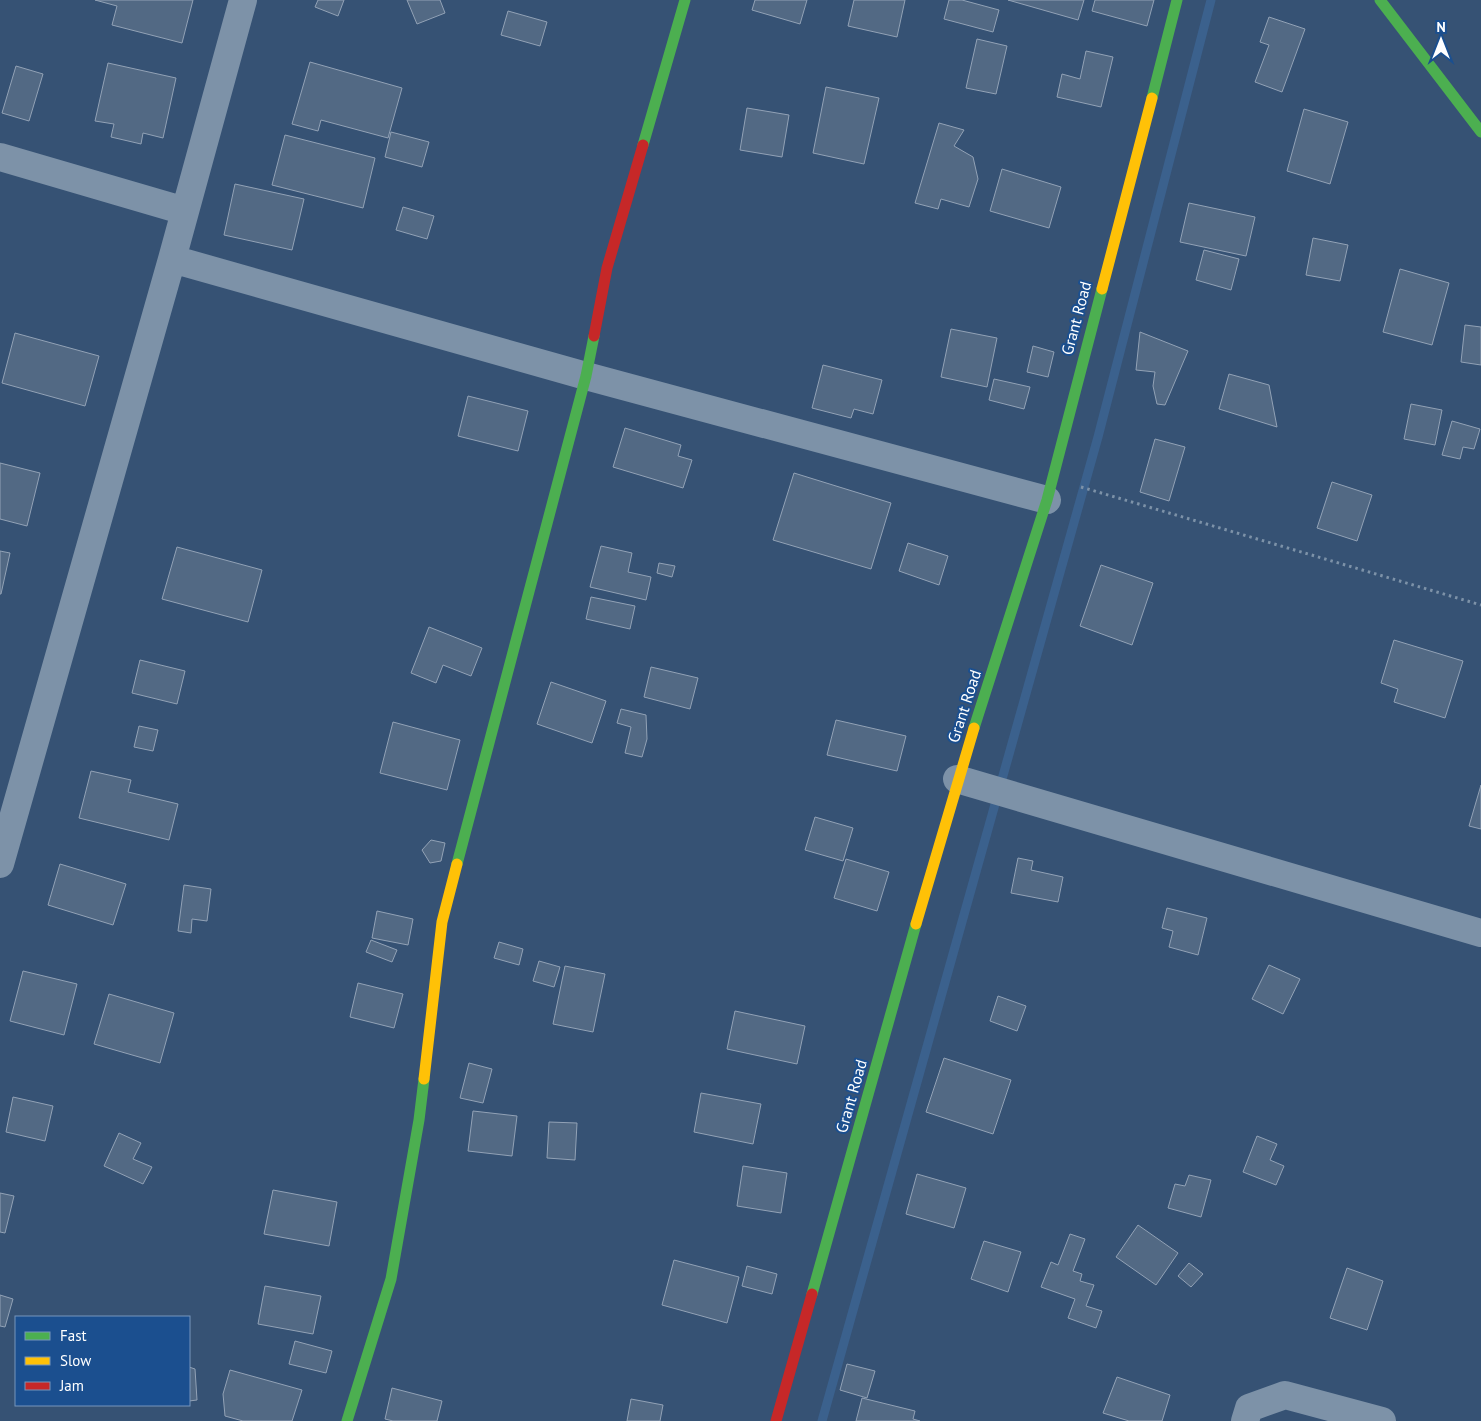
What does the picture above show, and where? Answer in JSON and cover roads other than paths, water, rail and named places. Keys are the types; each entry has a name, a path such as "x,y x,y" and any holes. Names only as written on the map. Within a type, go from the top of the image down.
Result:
{"street":[{"path":"0,864 172,259 243,0"},
{"path":"347,1421 391,1279 419,1120 442,922 586,376 607,268 685,0"},
{"name":"Grant Road","path":"776,1421 958,779 1049,489 1177,0"},
{"path":"1380,0 1481,132"},
{"path":"0,157 185,211"},
{"path":"172,259 586,376 1049,489"},
{"path":"958,779 1481,933"},
{"path":"1245,1421 1249,1408 1285,1395 1382,1421"}],"waterway":[{"path":"822,1421 1098,437 1211,0"}]}
